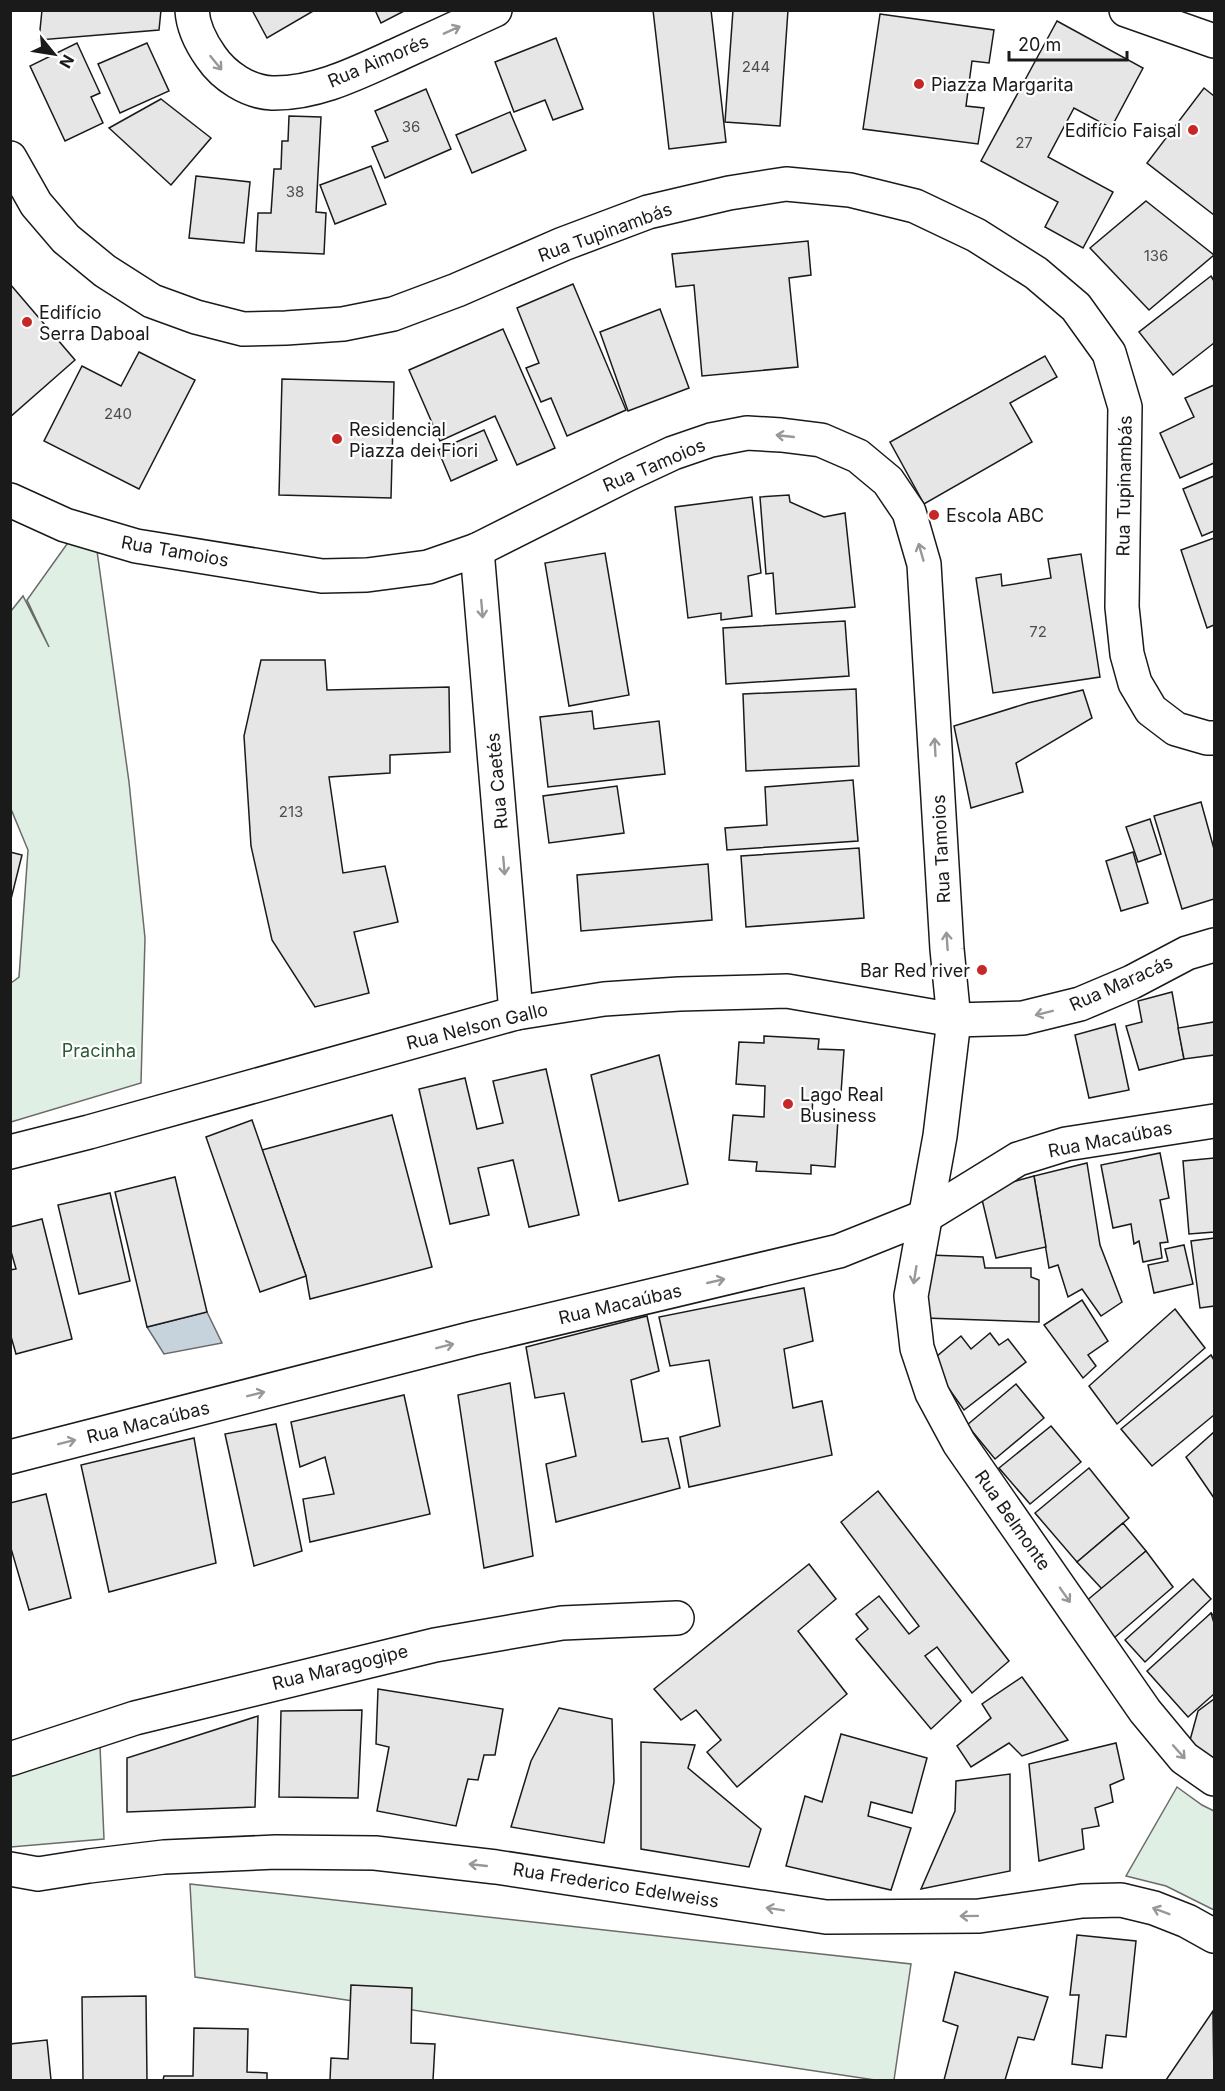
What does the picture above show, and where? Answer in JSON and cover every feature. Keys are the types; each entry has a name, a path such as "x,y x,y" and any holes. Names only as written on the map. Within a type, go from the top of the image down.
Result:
{"street":[{"name":"Rua Aimorés","path":"192,10 193,21 203,46 219,69 242,84 271,93 304,90 343,79 495,10"},
{"path":"1126,10 1215,41"},
{"name":"Rua Tupinambás","path":"10,158 36,204 66,239 105,271 152,301 196,317 243,329 343,324 393,314 457,290 563,244 648,212 729,193 786,184 850,190 915,206 976,235 1036,273 1076,308 1109,353 1125,407 1122,607 1127,654 1135,683 1151,710 1176,729 1206,738 1215,738"},
{"name":"Rua Tamoios","path":"10,500 65,525 136,546 322,576 367,575 428,567 477,550 664,457 711,440 747,433 781,435 821,440 858,456 888,481 909,512 924,564 947,949 954,1020 940,1136 924,1217"},
{"name":"Rua Caetés","path":"477,550 516,1013"},
{"name":"Rua Maracás","path":"954,1020 1023,1018 1080,1004 1132,982 1187,953 1215,945"},
{"name":"Rua Nelson Gallo","path":"10,1152 516,1013 604,999 787,991 954,1020"},
{"name":"Rua Macaúbas","path":"10,1457 474,1338 839,1251 924,1217 1018,1159 1066,1144 1215,1121"},
{"name":"Rua Belmonte","path":"924,1217 911,1296 917,1348 932,1393 959,1443 1145,1711 1184,1758 1215,1779"},
{"name":"Rua Maragogipe","path":"10,1759 135,1718 435,1645 562,1623 677,1618"},
{"name":"Rua Frederico Edelweiss","path":"10,1869 38,1874 164,1857 276,1852 375,1854 496,1867 826,1917 978,1916 1082,1901 1121,1900 1154,1908 1187,1921 1215,1936"}],"green space":[{"name":"Pracinha","path":"72,537 97,551 129,782 145,938 141,1083 11,1122 11,983 19,977 28,850 11,809 11,611 23,596 49,647 27,600"},
{"path":"100,1746 104,1839 11,1847 10,1776"},
{"path":"1177,1787 1214,1811 1214,1910 1166,1886 1126,1876"},
{"path":"190,1884 911,1964 894,2080 875,2080 195,1977"}],"shaded area":[{"path":"207,1312 222,1343 164,1354 147,1327"}],"building":[{"path":"42,10 161,10 159,30 39,40"},
{"path":"252,10 315,10 267,38"},
{"path":"375,10 406,10 381,23"},
{"path":"653,10 711,10 726,142 669,149"},
{"path":"733,10 788,10 780,126 725,122"},
{"name":"Piazza Margarita","path":"880,14 994,30 989,63 972,61 966,106 984,108 978,144 863,129"},
{"path":"1057,21 1143,68 1111,128 1074,108 1048,157 1113,192 1083,248 1045,227 1058,202 981,161"},
{"path":"556,38 583,109 553,120 545,100 514,112 495,62"},
{"path":"77,43 100,93 91,97 103,123 65,141 30,66"},
{"path":"147,43 169,91 120,113 98,64"},
{"name":"Edifício Faisal","path":"1204,88 1214,96 1214,215 1147,163"},
{"path":"426,89 451,149 385,178 372,147 388,141 375,111"},
{"path":"161,99 211,138 171,185 109,128"},
{"path":"510,112 526,150 472,173 456,135"},
{"path":"289,116 321,117 316,212 326,213 324,254 256,251 258,213 271,213 274,169 281,169 282,141 288,141"},
{"path":"371,166 386,204 335,224 320,185"},
{"path":"196,176 250,182 244,243 189,238"},
{"path":"1146,201 1214,255 1149,310 1090,248"},
{"path":"808,241 811,275 789,278 798,367 702,376 694,285 676,287 672,254"},
{"path":"1211,276 1214,281 1214,343 1173,375 1139,332"},
{"name":"Edifício Serra Daboal","path":"10,284 75,360 10,417"},
{"path":"573,284 626,410 567,436 551,398 541,402 526,368 539,363 517,308"},
{"path":"660,309 689,388 628,411 600,332"},
{"path":"503,329 555,448 517,465 495,416 440,441 409,370"},
{"path":"139,352 195,380 139,489 44,441 82,366 121,386"},
{"path":"1045,356 1057,377 1010,403 1032,442 924,504 890,442"},
{"name":"Residencial Piazza dei Fiori","path":"282,379 394,382 391,498 279,495"},
{"path":"1214,385 1214,463 1180,478 1160,433 1194,417 1185,398"},
{"path":"484,430 497,460 451,481 438,450"},
{"path":"1214,476 1214,531 1202,536 1183,489"},
{"path":"789,495 790,502 824,517 845,513 855,607 776,614 773,573 766,574 760,497"},
{"path":"752,497 761,573 748,576 752,616 721,620 721,613 688,618 675,507"},
{"path":"1214,538 1214,625 1207,628 1181,550"},
{"path":"605,553 629,695 569,706 545,563"},
{"path":"1081,554 1100,677 993,693 976,578 1001,574 1002,586 1051,578 1048,559"},
{"path":"845,621 849,676 726,684 723,628"},
{"path":"261,660 325,660 327,690 449,687 450,752 390,755 390,773 329,777 343,873 385,866 398,922 354,932 369,993 315,1007 272,940 251,846 244,736"},
{"path":"856,689 859,766 746,771 743,694"},
{"path":"1083,690 1092,718 1016,763 1023,792 971,808 954,726 1028,703"},
{"path":"592,711 594,729 659,721 665,774 548,787 540,717"},
{"path":"853,780 858,841 727,850 725,828 767,825 765,787"},
{"path":"617,786 624,833 549,843 543,796"},
{"path":"1201,802 1214,849 1214,899 1182,909 1154,816"},
{"path":"1150,819 1161,854 1138,862 1126,827"},
{"path":"859,848 864,918 746,927 741,856"},
{"path":"10,852 22,855 10,903"},
{"path":"1133,852 1148,903 1121,911 1106,861"},
{"path":"708,864 712,920 581,931 577,875"},
{"path":"1172,992 1184,1059 1139,1070 1126,1026 1142,1022 1138,1001"},
{"path":"1214,1022 1214,1055 1184,1059 1178,1028"},
{"path":"1115,1024 1129,1090 1089,1098 1075,1035"},
{"name":"Lago Real Business","path":"764,1036 819,1039 818,1049 844,1050 841,1093 813,1091 812,1117 838,1119 835,1167 811,1165 811,1174 756,1171 757,1162 729,1160 733,1115 764,1117 765,1086 736,1084 739,1042 764,1043"},
{"path":"659,1055 688,1184 619,1201 591,1075"},
{"path":"546,1069 579,1215 529,1227 513,1160 478,1168 489,1215 450,1224 419,1089 465,1078 477,1129 503,1123 493,1081"},
{"path":"392,1115 432,1267 310,1299 306,1276 262,1150"},
{"path":"252,1120 306,1276 260,1292 206,1137"},
{"path":"1160,1153 1169,1198 1160,1200 1168,1242 1160,1243 1162,1258 1143,1262 1139,1241 1134,1244 1131,1224 1113,1228 1101,1165"},
{"path":"1214,1158 1214,1232 1189,1234 1183,1161"},
{"path":"1087,1163 1100,1245 1122,1302 1101,1316 1082,1289 1068,1297 1058,1265 1049,1268 1034,1176"},
{"path":"1034,1176 1046,1247 996,1258 980,1191"},
{"path":"175,1177 207,1312 147,1327 115,1192"},
{"path":"110,1193 130,1281 79,1294 58,1205"},
{"path":"42,1219 72,1339 16,1354 10,1333 10,1270 16,1269 10,1248 10,1227"},
{"path":"1214,1238 1214,1306 1200,1308 1191,1241"},
{"path":"1184,1245 1193,1284 1154,1293 1148,1265 1168,1261 1165,1249"},
{"path":"929,1255 983,1257 985,1268 1031,1268 1031,1277 1039,1280 1039,1322 925,1318"},
{"path":"804,1288 813,1341 784,1349 793,1408 822,1401 832,1455 689,1487 680,1437 720,1426 709,1360 670,1366 659,1317"},
{"path":"1082,1300 1108,1341 1088,1355 1096,1366 1083,1378 1044,1325"},
{"path":"1175,1309 1205,1348 1117,1424 1089,1386"},
{"path":"647,1316 659,1371 631,1380 642,1442 668,1438 680,1488 556,1522 546,1464 576,1456 564,1393 535,1398 526,1347"},
{"path":"990,1333 999,1345 1008,1339 1026,1362 964,1410 930,1362 961,1336 971,1349"},
{"path":"1211,1355 1214,1360 1214,1415 1152,1466 1121,1429"},
{"path":"510,1383 533,1556 484,1568 458,1395"},
{"path":"1016,1384 1044,1418 995,1459 967,1425"},
{"path":"404,1395 430,1514 310,1542 303,1499 334,1494 325,1457 300,1467 291,1422"},
{"path":"276,1424 302,1551 254,1566 225,1434"},
{"path":"1051,1426 1081,1462 1030,1504 999,1468"},
{"path":"1214,1432 1214,1498 1186,1457"},
{"path":"194,1438 216,1563 109,1592 81,1465"},
{"path":"1089,1468 1129,1518 1077,1562 1035,1513"},
{"path":"878,1491 1009,1661 972,1693 937,1647 925,1656 961,1701 931,1729 856,1639 868,1629 856,1614 879,1596 909,1634 919,1626 841,1522"},
{"path":"46,1494 71,1598 29,1610 10,1545 10,1503"},
{"path":"1123,1523 1146,1551 1102,1589 1077,1562"},
{"path":"1146,1551 1173,1587 1114,1638 1085,1602"},
{"path":"809,1564 836,1599 798,1631 847,1694 737,1787 707,1752 721,1740 696,1710 681,1720 654,1689"},
{"path":"1193,1579 1211,1599 1145,1662 1125,1640"},
{"path":"1211,1613 1214,1616 1214,1663 1188,1638"},
{"path":"1211,1613 1214,1623 1214,1694 1188,1717 1147,1671"},
{"path":"1022,1677 1068,1740 1022,1756 1009,1743 971,1767 957,1746 991,1718 982,1704"},
{"path":"378,1689 503,1709 495,1755 484,1755 478,1780 468,1779 456,1826 377,1811 389,1747 376,1744"},
{"path":"1214,1699 1214,1762 1187,1751 1198,1711"},
{"path":"559,1708 612,1719 614,1782 604,1843 511,1827 531,1761"},
{"path":"362,1710 358,1798 279,1797 281,1711"},
{"path":"258,1716 255,1807 127,1812 127,1758"},
{"path":"841,1734 927,1758 912,1813 871,1802 868,1816 911,1828 891,1890 786,1866 805,1796 822,1802"},
{"path":"641,1742 695,1745 688,1768 761,1829 749,1867 641,1849"},
{"path":"1116,1743 1124,1779 1110,1785 1113,1802 1095,1808 1099,1826 1082,1829 1084,1849 1039,1861 1029,1764"},
{"path":"1010,1774 1010,1871 921,1889 955,1811 956,1781"},
{"path":"1077,1935 1136,1941 1126,2037 1106,2035 1102,2068 1072,2064 1079,1995 1070,1995"},
{"path":"955,1972 1048,1997 1034,2040 1018,2037 1005,2080 944,2080 958,2026 943,2021"},
{"path":"351,1985 412,1988 411,2043 435,2044 433,2080 330,2080 331,2058 348,2059"},
{"path":"146,1996 147,2080 83,2080 82,1997"},
{"path":"1213,2011 1214,2080 1166,2080"},
{"path":"194,2028 248,2029 247,2072 267,2073 267,2080 163,2080 164,2076 193,2076"},
{"path":"47,2040 51,2080 10,2080 10,2044"}],"place":[{"name":"Piazza Margarita","path":"919,84"},
{"name":"Edifício Faisal","path":"1193,130"},
{"name":"Edifício Serra Daboal","path":"27,322"},
{"name":"Residencial Piazza dei Fiori","path":"337,439"},
{"name":"Escola ABC","path":"934,515"},
{"name":"Bar Red river","path":"982,970"},
{"name":"Lago Real Business","path":"788,1104"}]}
